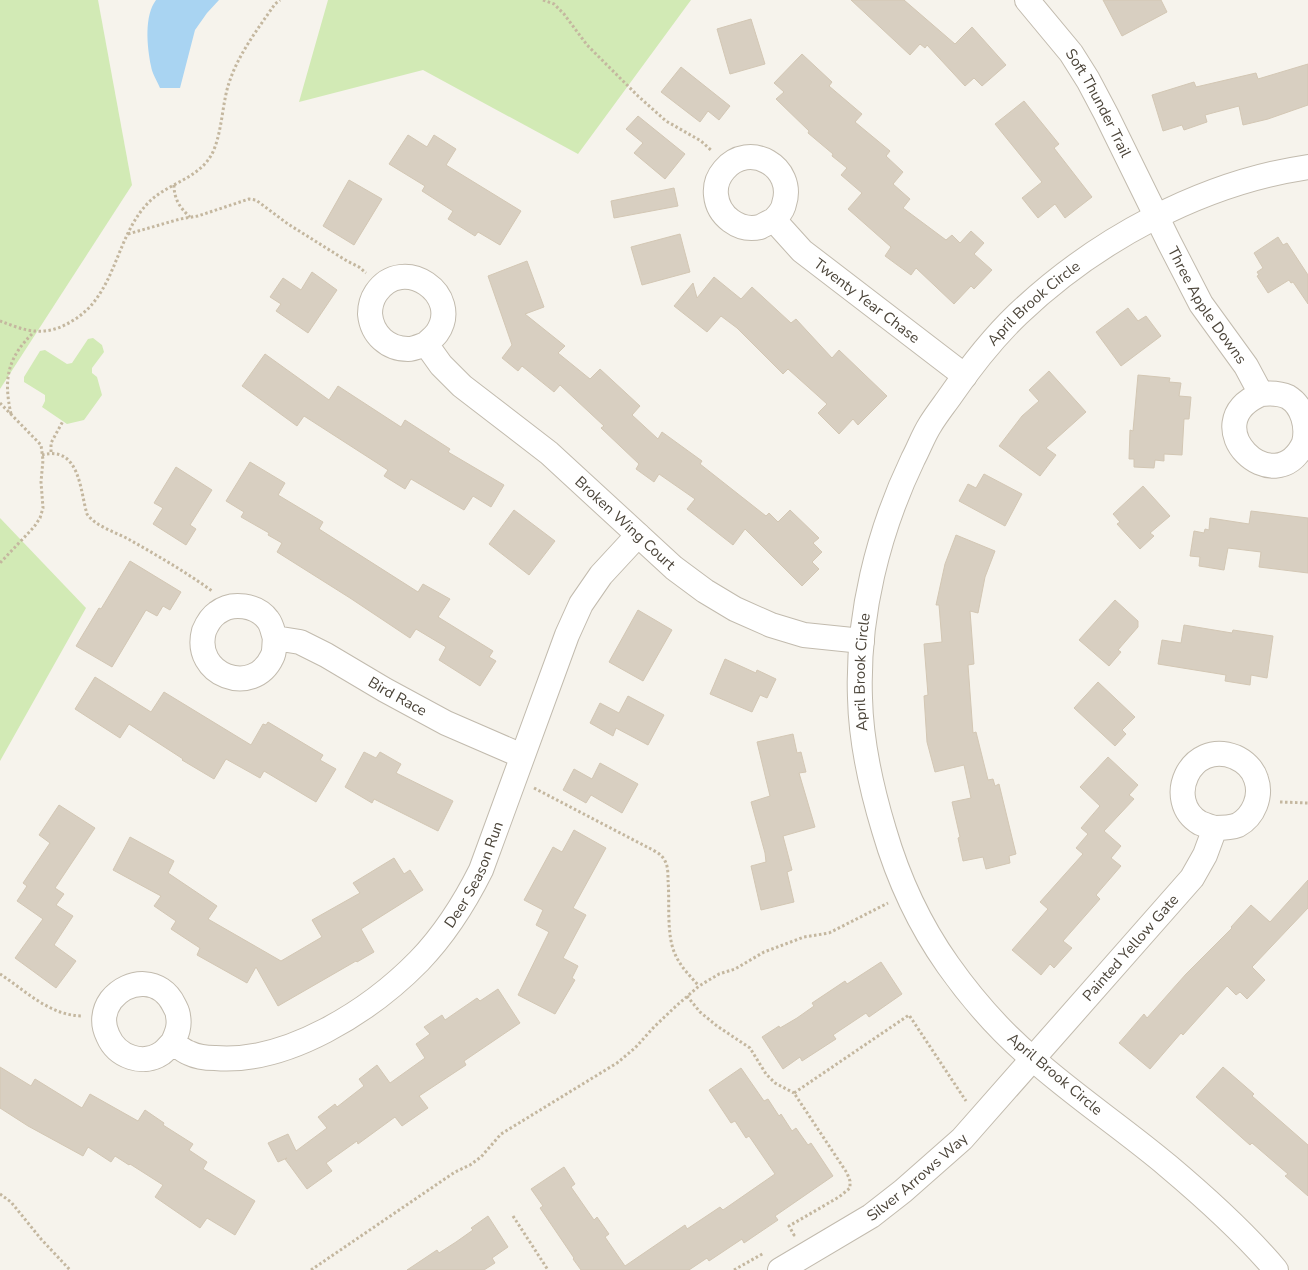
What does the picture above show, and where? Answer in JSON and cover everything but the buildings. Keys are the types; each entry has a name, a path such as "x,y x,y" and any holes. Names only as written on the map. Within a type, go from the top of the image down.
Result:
{"street":[{"name":"Soft Thunder Trail","path":"1027,0 1071,53 1106,114 1156,216"},
{"path":"751,156 763,159 774,165 783,176 786,189 785,203 774,220 749,228 738,225 728,219 719,208 716,195 716,184 720,174 728,165 738,159 751,156"},
{"name":"April Brook Circle","path":"1276,1270 1260,1251 1169,1166 1032,1059 971,996 946,963 907,894 891,855 869,777 860,698 862,640 871,582 882,536 900,488 930,425 992,342 1018,314 1051,285 1114,240 1156,216 1246,181 1308,167"},
{"name":"Three Apple Downs","path":"1156,216 1201,304 1246,366 1262,394"},
{"name":"Twenty Year Chase","path":"774,220 802,252 965,376"},
{"path":"400,277 413,277 426,282 436,292 443,309 442,321 437,334 426,344 410,350 395,348 376,334 371,321 370,311 373,298 380,287 388,281 400,277"},
{"name":"Broken Wing Court","path":"426,344 441,365 462,386 549,452 674,568 705,591 735,609 771,625 804,635 862,640"},
{"name":"Deer Season Run","path":"173,1042 188,1053 204,1057 227,1059 259,1056 328,1030 362,1009 419,961 443,933 464,903 480,870 567,634 581,604 601,575 638,535"},
{"path":"238,605 257,610 269,621 275,638 273,656 265,668 254,676 240,679 227,677 213,668 204,654 202,639 206,624 216,613 227,607 238,605"},
{"name":"Bird Race","path":"275,638 300,642 317,650 519,767"},
{"name":"Painted Yellow Gate","path":"1032,1059 1192,878 1206,855 1215,828"},
{"path":"143,984 157,987 171,998 178,1014 179,1028 173,1042 162,1053 148,1059 135,1059 121,1054 111,1044 105,1030 104,1018 107,1006 118,992 130,986 143,984"},
{"name":"Silver Arrows Way","path":"780,1270 871,1216 903,1191 962,1139 1032,1059"}],"path":[{"path":"0,321 35,332 49,330 63,327 79,318 92,307 104,288 127,234 149,202 190,176 204,165 212,153 221,122 228,86 238,60 275,4 280,0"},
{"path":"543,0 554,4 564,14 587,45 638,96 666,120 701,141 728,165"},
{"path":"174,185 176,198 182,210 190,218"},
{"path":"127,234 219,210 249,199 256,200 304,234 347,261 359,266 380,287"},
{"path":"12,414 8,399 8,378 13,357 21,344 35,332"},
{"path":"0,403 41,445 43,508 40,518 34,527 0,564"},
{"path":"51,452 51,443 63,421"},
{"path":"42,455 51,452 60,455 68,460 76,470 87,514 91,520 187,572 213,592 227,607"},
{"path":"519,767 658,853 665,861 668,872 669,920 672,944 675,955 698,986"},
{"path":"1276,802 1308,803"},
{"path":"310,1270 455,1172 470,1165 501,1134 617,1063 635,1048 654,1027 698,986 719,974 735,970 764,952 804,937 829,933 907,894"},
{"path":"0,974 58,1012 72,1016 104,1018"},
{"path":"687,996 700,1012 750,1048 766,1074 775,1083 794,1093 847,1172 850,1188 839,1197 789,1226 794,1235 785,1240"},
{"path":"794,1093 909,1015 966,1101"},
{"path":"0,1194 11,1202 24,1216 41,1239 70,1270"},
{"path":"513,1216 548,1270"},
{"path":"734,1270 768,1250"}],"green space":[{"path":"0,0 98,0 132,185 0,389"},
{"path":"328,0 691,0 578,154 423,70 299,102"},
{"path":"93,338 102,345 104,352 92,368 92,373 97,377 102,395 84,420 67,424 42,407 45,395 24,382 24,377 40,351 45,350 67,364 72,363 88,339"},
{"path":"0,518 86,608 0,761"}],"water":[{"path":"156,0 219,0 195,30 180,88 160,88 153,74 148,49 148,23"}]}
